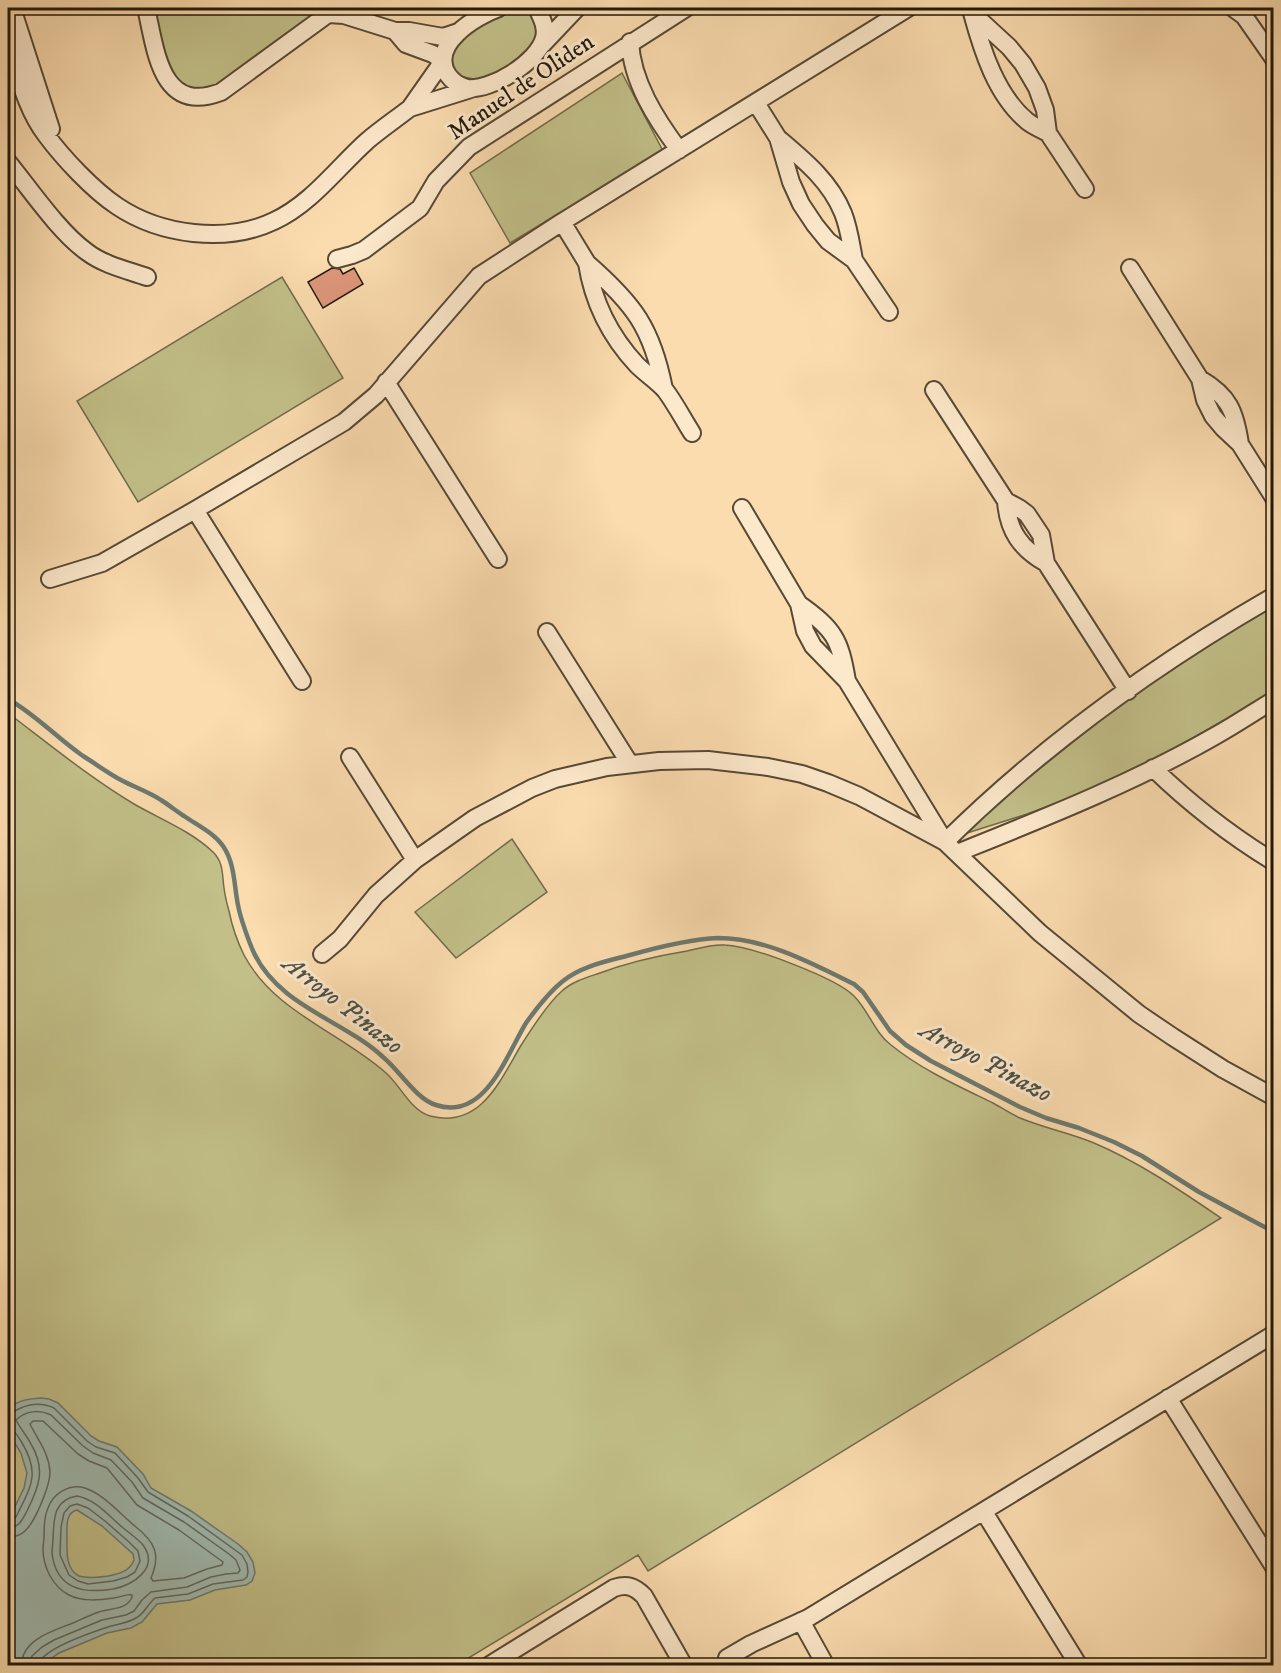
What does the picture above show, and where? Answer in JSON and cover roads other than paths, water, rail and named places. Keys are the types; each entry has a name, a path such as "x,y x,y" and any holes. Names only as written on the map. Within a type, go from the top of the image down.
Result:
{"street":[{"path":"146,8 158,61 164,76 172,87 192,97 203,97 221,92 324,11 395,31 443,37 458,32"},
{"path":"475,88 460,86 452,81 445,71 444,52 458,32 479,17 499,8"},
{"path":"537,8 545,32 541,47"},
{"path":"410,108 503,78 529,61 577,8"},
{"name":"Manuel de Oliden","path":"337,259 364,250 420,208 436,181 468,147 686,8"},
{"path":"50,579 102,563 344,422 376,395 479,276 562,222 908,8"},
{"path":"970,10 985,56 996,80 1010,102 1027,122 1048,133"},
{"path":"970,10 1009,47 1023,64 1037,88 1045,110 1048,133 1085,189"},
{"path":"1240,10 1274,59"},
{"path":"12,18 59,150"},
{"path":"395,31 406,44 433,54 443,61"},
{"path":"630,42 641,86 657,120 678,150"},
{"path":"8,43 36,119 46,135 73,166 117,206 149,222 187,232 227,233 275,221 291,211 309,198 368,140 410,108 443,61"},
{"path":"756,103 778,138 791,182 801,204 828,241 854,260 889,312"},
{"path":"778,138 819,174 833,193 843,213 854,260"},
{"path":"8,162 63,230 86,252 99,260 147,277"},
{"path":"562,222 587,263 621,295 637,314 650,337 660,365 664,389"},
{"path":"587,263 590,283 607,324 635,362 664,389 692,433"},
{"path":"1130,268 1200,379 1220,392 1231,409 1237,423 1240,444 1274,498"},
{"path":"386,382 498,559"},
{"path":"934,390 1006,501 1019,507 1034,523 1041,535 1046,563 1128,690"},
{"path":"742,508 799,604 805,631 813,646 847,681 951,847 1040,933 1139,1014 1223,1070 1274,1097"},
{"path":"195,510 302,681"},
{"path":"951,847 989,799 1031,764 1128,690 1194,645 1274,596"},
{"path":"799,604 821,621 835,637 840,647 847,681"},
{"path":"547,632 630,764"},
{"path":"322,954 340,939 376,895 415,860 475,818 532,788 576,774 607,767 671,760 708,760 768,767 802,774 859,796 951,847 1044,819 1154,768 1214,737 1274,700"},
{"path":"350,757 415,860"},
{"path":"1154,768 1181,795 1216,823 1274,862"},
{"path":"727,1658 801,1621 1274,1334"},
{"path":"1168,1398 1274,1567"},
{"path":"984,1512 1079,1665"},
{"path":"488,1665 614,1588 621,1586 637,1589 644,1596 684,1665"},
{"path":"801,1621 826,1665"}],"water":[{"path":"41,1398 58,1403 91,1436 117,1447 143,1474 151,1488 191,1511 238,1544 253,1562 255,1573 252,1581 246,1585 215,1590 190,1600 157,1604 142,1622 131,1628 107,1633 59,1653 45,1663 9,1665 8,1521 24,1488 27,1473 21,1453 8,1432 8,1410 19,1402","holes":["77,1510 102,1526 133,1554 134,1560 127,1569 116,1574 94,1578 79,1576 71,1569 68,1559 67,1521 70,1514"]}],"waterway":[{"name":"Arroyo Pinazo","path":"8,699 83,756 121,780 156,797 215,837 230,860 243,923 254,953 265,971 295,999 367,1044 422,1097 436,1105 453,1107 468,1104 481,1095 502,1068 526,1023 538,1006 558,985 578,971 674,944 718,938 736,939 771,947 854,984 863,992 890,1031 906,1045 931,1061 1020,1107 1114,1142 1142,1156 1199,1192 1274,1232"}]}
